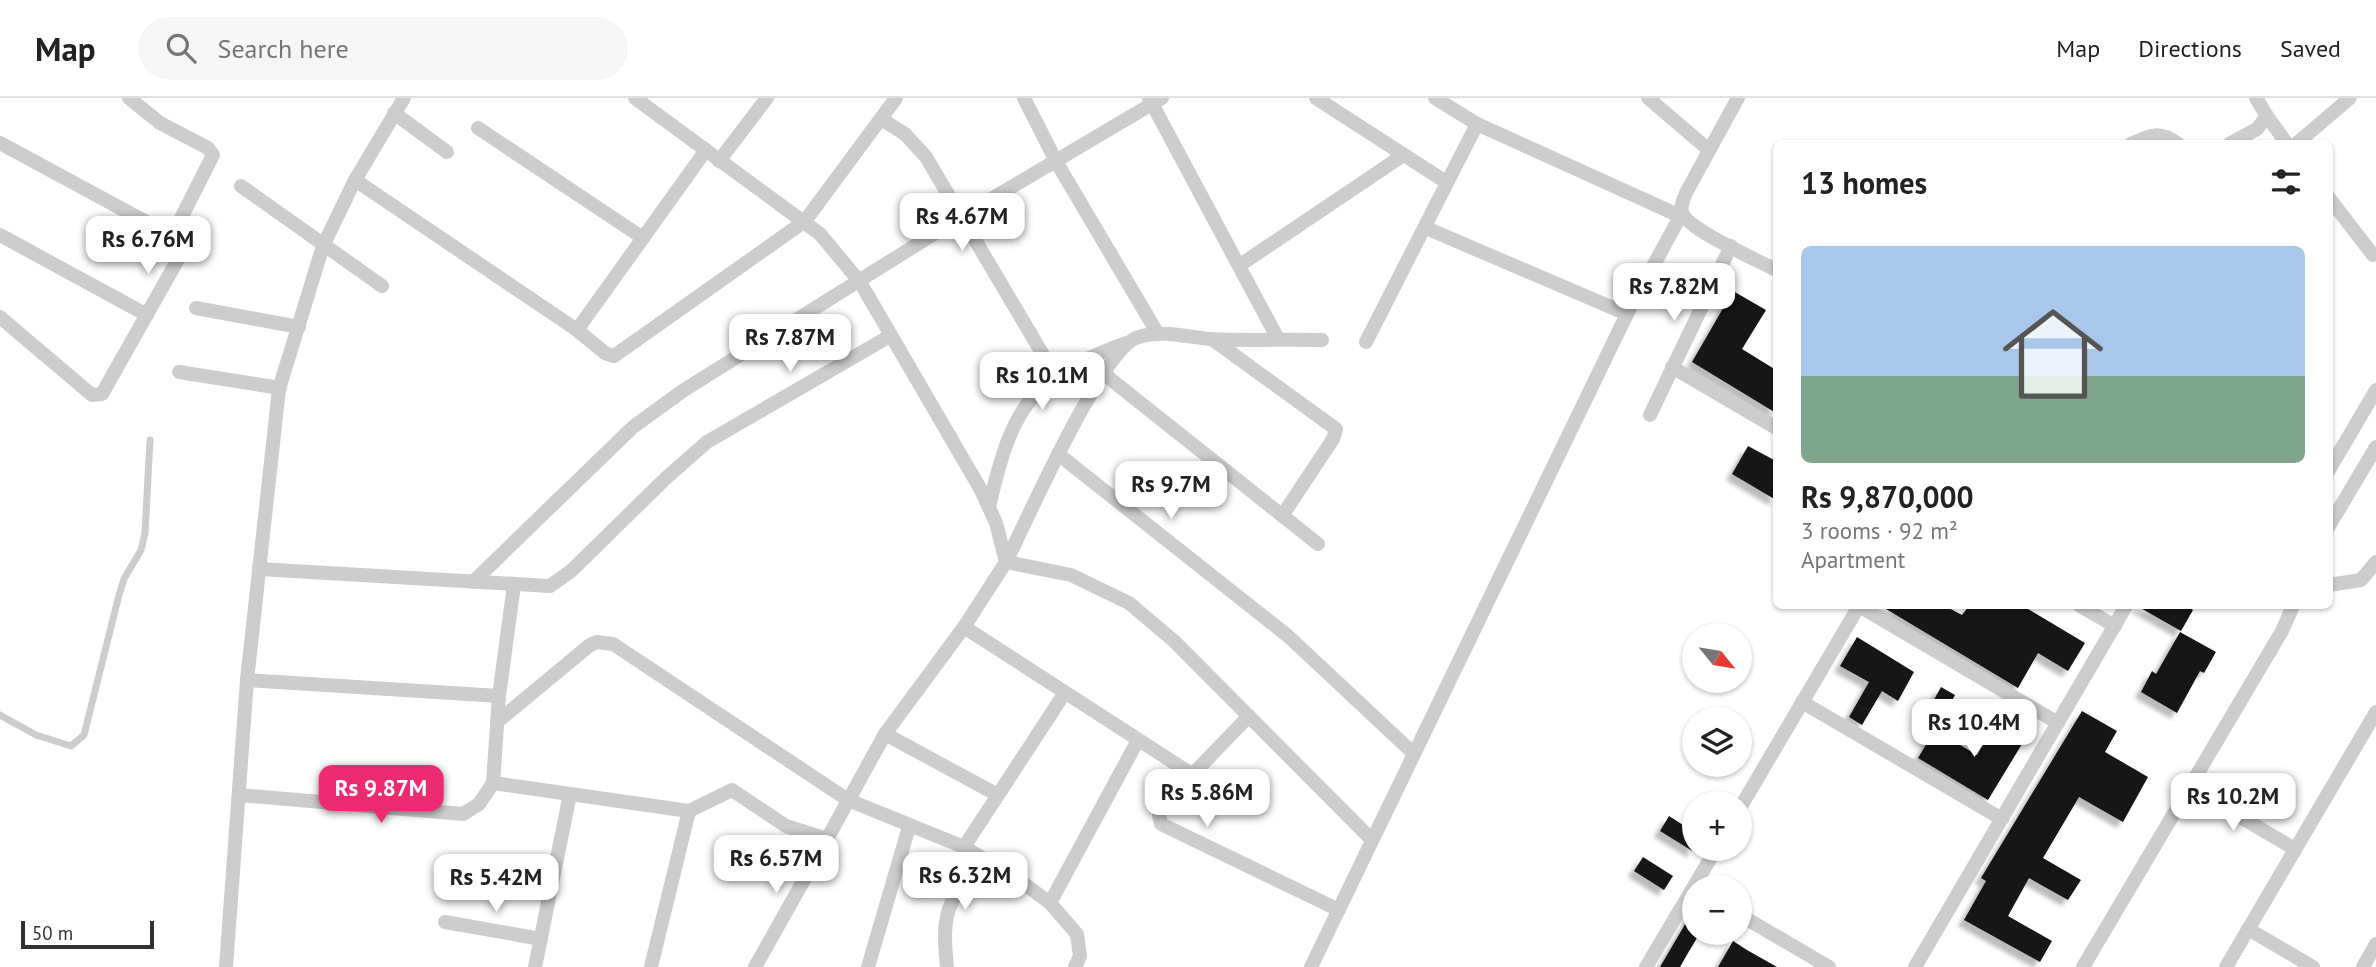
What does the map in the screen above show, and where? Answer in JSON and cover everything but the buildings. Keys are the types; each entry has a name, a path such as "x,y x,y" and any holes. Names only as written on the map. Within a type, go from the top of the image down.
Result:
{"street":[{"path":"129,98 160,123 208,148 214,155 172,236"},
{"path":"226,967 247,680 280,388 323,246 355,180 404,98"},
{"path":"635,98 805,221 860,282 989,507 1006,562"},
{"path":"719,161 767,98"},
{"path":"355,180 577,330 606,353 620,354 805,221 896,98"},
{"path":"1024,98 1056,163 1158,334"},
{"path":"1316,98 1446,182"},
{"path":"1436,98 1476,124 1681,214 1693,226 1773,268"},
{"path":"1647,98 1709,150"},
{"path":"1311,967 1412,752 1627,314 1681,214 1681,204 1738,98"},
{"path":"2256,98 2284,140"},
{"path":"2301,140 2350,98"},
{"path":"473,582 633,426 684,390 961,217 1056,163 1154,100 1279,339"},
{"path":"394,113 447,152"},
{"path":"2236,140 2257,129 2267,116"},
{"path":"881,119 917,145 1055,375"},
{"path":"1366,342 1426,228 1476,124"},
{"path":"478,128 643,238"},
{"path":"2140,140 2156,133 2164,134 2172,140"},
{"path":"0,143 172,236 180,242 181,254 106,388 97,396 0,317"},
{"path":"577,330 706,150"},
{"path":"1240,265 1402,156"},
{"path":"242,186 382,286"},
{"path":"2333,203 2373,255"},
{"path":"1426,228 1627,314"},
{"path":"0,235 147,315"},
{"path":"1650,415 1731,246"},
{"path":"196,308 299,327"},
{"path":"989,507 1010,429 1032,396 1055,375 1126,343 1158,334 1212,339 1322,340"},
{"path":"259,569 550,586 560,580 707,442 890,336"},
{"path":"1212,339 1336,429 1333,439 1282,516"},
{"path":"755,967 885,734 964,627 1006,562 1058,454 1104,374 1126,343"},
{"path":"1672,367 1773,426"},
{"path":"179,372 280,388"},
{"path":"1104,374 1318,544"},
{"path":"2333,463 2376,390"},
{"path":"2333,519 2376,447"},
{"path":"1058,454 1287,636 1412,752"},
{"path":"1006,562 1071,575 1129,603 1174,641 1371,839"},
{"path":"2333,584 2361,580 2376,562"},
{"path":"239,795 463,814 479,804 493,783 499,696 514,585"},
{"path":"1750,791 1857,609"},
{"path":"1864,609 2058,723"},
{"path":"2085,609 2115,626"},
{"path":"1915,967 2124,609"},
{"path":"2083,967 2282,631 2292,609"},
{"path":"964,627 1193,775"},
{"path":"497,722 590,645 605,642 848,800 909,827 964,847 1050,903 1077,934 1080,956 1075,967"},
{"path":"247,680 499,696"},
{"path":"964,847 996,794 1064,694"},
{"path":"1802,702 2002,818"},
{"path":"2226,967 2376,712"},
{"path":"1249,716 1163,805 1159,815 1161,824 1339,910"},
{"path":"885,734 996,794"},
{"path":"1050,903 1138,740"},
{"path":"493,783 689,811 726,792 736,790 786,826 827,839"},
{"path":"2189,787 2295,849"},
{"path":"535,967 570,794"},
{"path":"651,967 689,811"},
{"path":"868,967 909,827"},
{"path":"947,967 943,929 947,909 982,858"},
{"path":"1646,967 1682,906"},
{"path":"445,922 541,939"},
{"path":"1752,922 1829,967"},
{"path":"2248,929 2313,967"},
{"path":"2362,967 2376,944"}],"lane":[{"path":"0,715 55,743 71,746 84,734 119,595 143,542 150,440"}]}
